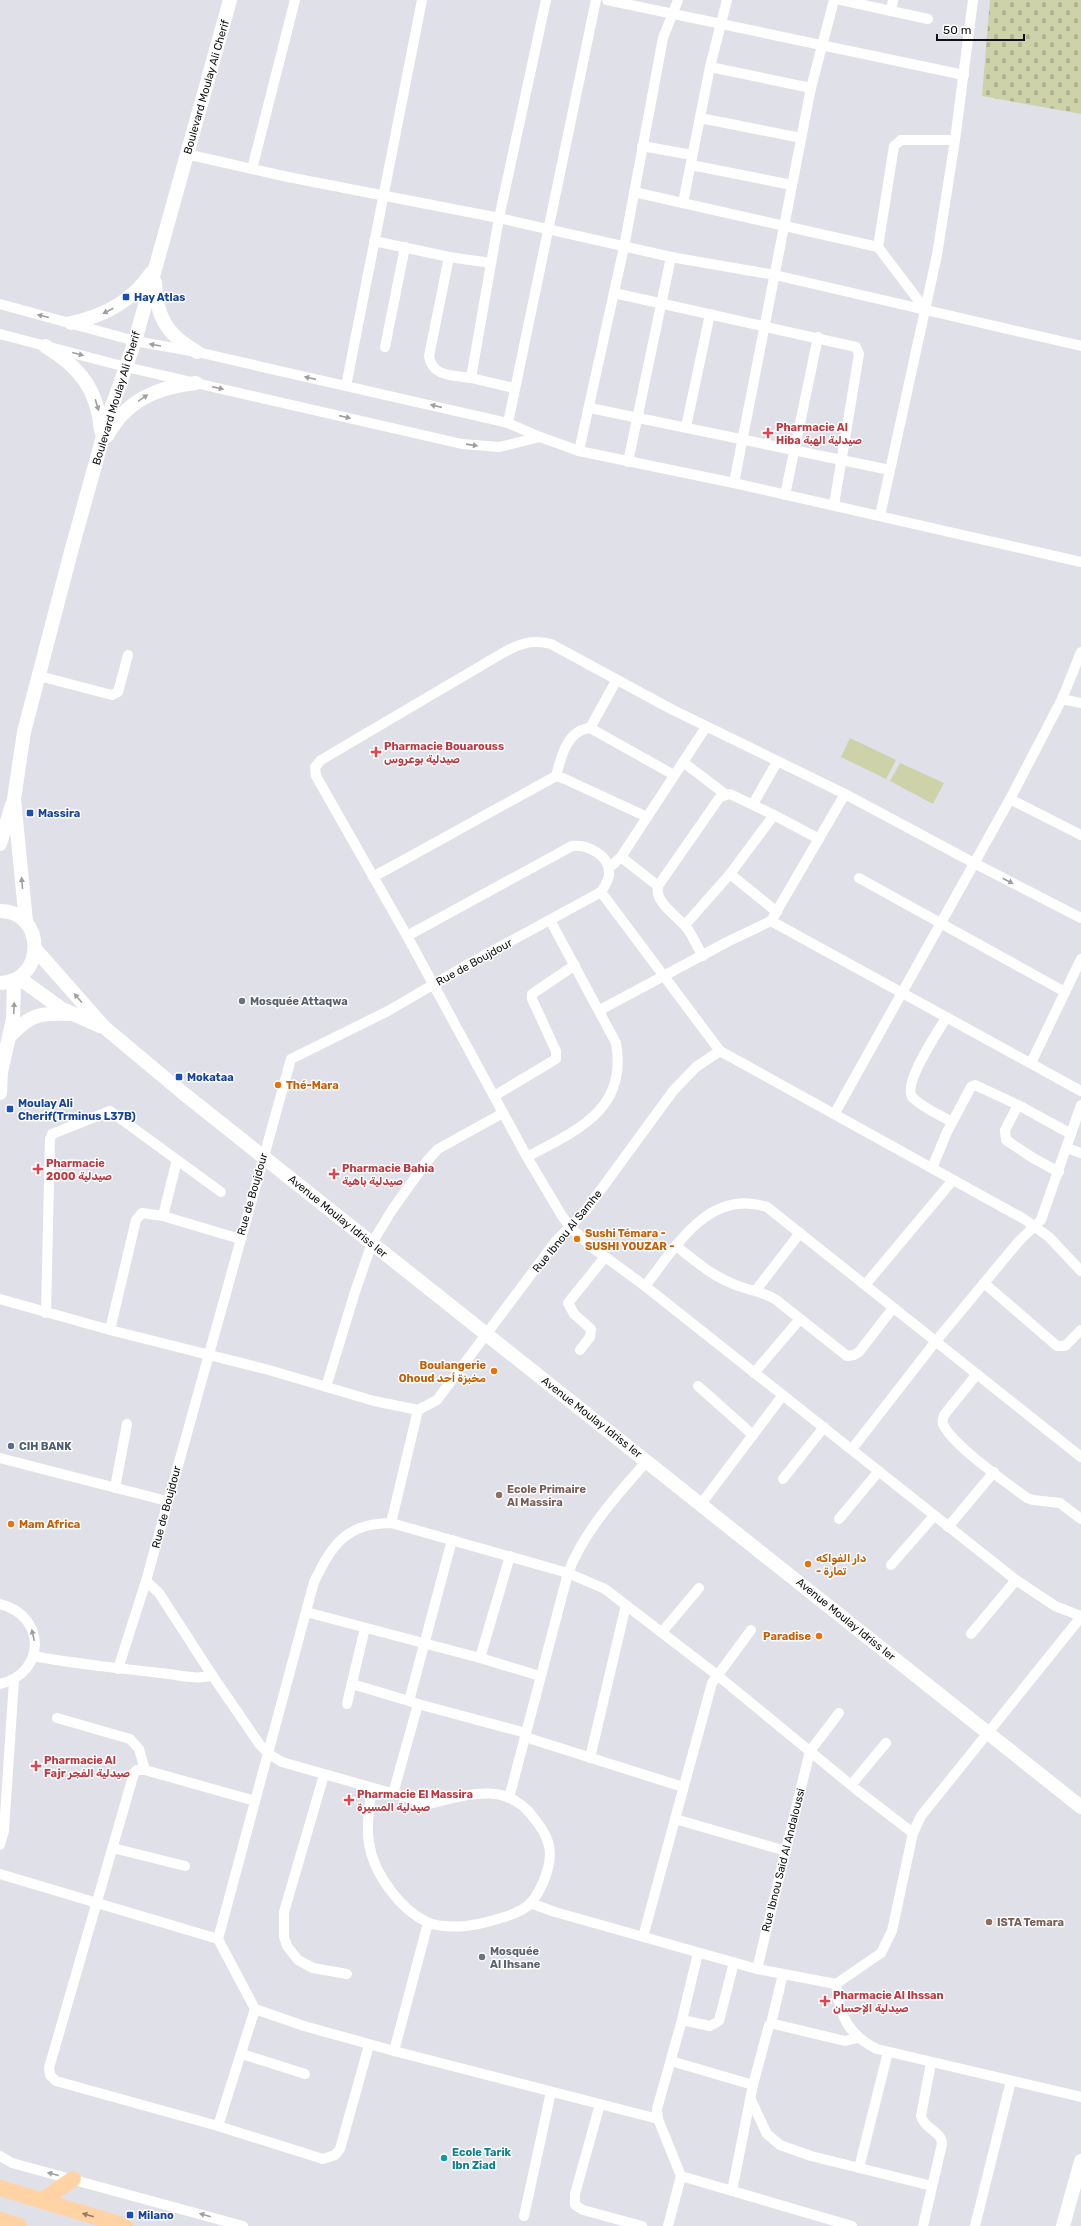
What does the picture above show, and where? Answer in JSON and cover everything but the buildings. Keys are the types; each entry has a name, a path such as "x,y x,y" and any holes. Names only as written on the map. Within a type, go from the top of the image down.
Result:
{"main road":[{"name":"Boulevard Moulay Ali Cherif","path":"0,844 14,799 24,732 109,415 135,341 230,0"},
{"path":"71,323 94,318 120,305 146,280 155,266"},
{"path":"155,266 155,299 160,316 169,331 182,343 197,352"},
{"path":"45,346 65,358 76,368 93,393 100,415 101,430 99,454"},
{"path":"99,454 112,427 129,408 144,398 172,386 196,383"},
{"name":"Boulevard Moulay Ali Cherif","path":"14,799 26,922 32,930 36,950"},
{"path":"0,911 12,913 26,922"},
{"path":"11,980 28,970 36,950"},
{"path":"36,950 104,1027"},
{"path":"11,980 73,1014 104,1027"},
{"path":"0,1093 1,1069 10,1036 14,1005 11,980"},
{"path":"10,1036 24,1021 39,1014 73,1014"},
{"name":"Avenue Moulay Idriss Ier","path":"104,1027 183,1093 1081,1807"},
{"path":"1063,2226 1081,2161"},
{"path":"41,2201 73,2179"},
{"path":"0,2188 125,2226"},
{"path":"0,2220 19,2226"}],"street":[{"path":"252,169 295,0"},
{"path":"346,386 422,0"},
{"path":"471,378 499,218 546,0"},
{"path":"508,422 596,0"},
{"path":"607,0 671,15 964,75"},
{"path":"579,452 590,408 624,247 663,38 678,0"},
{"path":"683,203 710,67 722,25 727,0"},
{"path":"734,483 811,88 834,0"},
{"path":"841,0 928,19"},
{"path":"891,11 893,0"},
{"path":"880,516 937,255 955,140 973,0"},
{"path":"710,67 811,88"},
{"path":"700,118 801,138"},
{"path":"878,247 894,146 901,140 955,140"},
{"path":"642,146 792,185"},
{"path":"186,154 383,196 499,218 670,257 774,275 1081,346"},
{"path":"634,192 878,247 925,309"},
{"path":"374,241 450,257 491,263"},
{"path":"385,347 405,247"},
{"path":"450,257 429,356 430,365 436,372 514,388"},
{"path":"628,462 670,257"},
{"path":"614,293 818,337 856,347 859,354 834,505"},
{"path":"0,304 135,341 197,352 508,422 540,437 579,452 785,494 1081,562"},
{"path":"686,427 710,314"},
{"path":"0,334 126,367 475,446 499,447 540,437"},
{"path":"785,494 818,337"},
{"path":"590,408 890,470"},
{"path":"530,1903 698,1953 783,1974 836,1984 876,1957 885,1947 892,1931 913,1833 921,1816 1081,1616 1055,1606 1016,1580 852,1449 606,1257 570,1226 527,1157 407,936 316,776 315,767 321,760 459,677 524,642 538,641 551,644 616,681 706,727 845,794 1081,918"},
{"path":"835,1113 1010,799 1062,699 1081,652"},
{"path":"39,676 112,695 118,692 128,655"},
{"path":"590,728 616,681"},
{"path":"1062,699 1081,703"},
{"path":"609,868 621,857 706,727"},
{"path":"373,877 556,776 565,747 576,733 582,729 590,728 674,776"},
{"path":"683,762 725,794 730,794 753,804 819,839"},
{"path":"753,804 777,762"},
{"path":"556,776 647,817"},
{"path":"703,956 685,925 661,900 658,895 658,886 720,797 725,794"},
{"path":"600,1010 703,956 774,916 845,794"},
{"path":"1010,799 1081,835"},
{"path":"685,925 730,874 774,815"},
{"path":"407,936 572,846 586,846 604,859 609,868 609,876 601,892 720,1051 835,1113 1035,1227 1049,1237 1081,1271"},
{"path":"621,857 658,886"},
{"path":"730,874 774,916 901,993 1081,1091"},
{"path":"859,878 1065,992"},
{"name":"Rue de Boujdour","path":"118,1668 146,1581 291,1059 342,1035 601,892"},
{"path":"527,1157 587,1124 605,1106 613,1090 618,1072 619,1058 616,1043 600,1010 550,920"},
{"path":"1031,1063 1081,959"},
{"path":"494,1096 556,1059 556,1051 532,999 532,994 575,965"},
{"path":"946,1018 918,1067 910,1085 910,1092 912,1097 921,1104 952,1122"},
{"name":"Rue Ibnou Al Samhe","path":"418,1410 437,1400 556,1240 586,1210 673,1091 696,1067 720,1051"},
{"path":"932,1168 952,1122 971,1087 975,1085 1018,1105 1071,1134"},
{"path":"1018,1105 1005,1130 1004,1136 1006,1140 1033,1158 1059,1172"},
{"path":"852,1449 936,1341 1019,1242 1035,1227 1045,1212 1081,1105"},
{"path":"46,1313 50,1138 52,1134 110,1111 221,1192"},
{"path":"326,1387 355,1292 372,1243 403,1194 435,1151 456,1137 503,1113"},
{"path":"1067,1148 1081,1153"},
{"path":"164,1216 177,1160"},
{"path":"865,1286 953,1180"},
{"path":"645,1286 676,1246 701,1218 726,1207 746,1203 755,1203 767,1207 1081,1457"},
{"path":"110,1330 136,1220 142,1213 164,1216 240,1239"},
{"path":"756,1290 800,1233"},
{"path":"676,1246 717,1276 731,1284 756,1290 775,1299 838,1350 850,1356 859,1352 893,1308"},
{"path":"580,1350 590,1337 591,1329 574,1314 568,1303 606,1257"},
{"path":"984,1283 1057,1346 1065,1346 1081,1330"},
{"path":"0,1299 46,1313 208,1355 374,1401 418,1410 391,1523"},
{"path":"754,1373 800,1319"},
{"path":"977,1374 944,1415 942,1420 947,1430 958,1443 1027,1498 1060,1503 1081,1519"},
{"path":"698,1386 753,1435"},
{"path":"701,1504 783,1395"},
{"path":"115,1488 127,1424"},
{"path":"783,1479 824,1427"},
{"path":"0,1458 167,1501"},
{"path":"509,1798 540,1676 568,1573 575,1555 602,1516 647,1461"},
{"path":"839,1519 879,1471"},
{"path":"948,1527 994,1472"},
{"path":"891,1565 934,1516"},
{"path":"658,2119 394,2051 304,2026 255,2009 218,1938 269,1754 314,1582 334,1546 366,1525 391,1523 568,1573 605,1589 717,1675 851,1785 913,1833"},
{"path":"393,1794 413,1702 423,1644 452,1540"},
{"path":"480,1658 510,1556"},
{"path":"971,1634 1016,1580"},
{"path":"146,1581 159,1593 212,1675 260,1744 269,1754 282,1762 393,1794 433,1803 484,1792 509,1798 531,1815 544,1831 549,1847 549,1862 543,1882 530,1903 498,1919 480,1924 449,1926 428,1923 413,1914 398,1900 373,1865 368,1847 366,1830 372,1788"},
{"path":"662,1632 699,1588"},
{"path":"0,1604 13,1607 23,1615 31,1625 35,1637 33,1656 24,1672 14,1680 0,1684"},
{"path":"590,1758 626,1605"},
{"path":"306,1612 480,1658 540,1676"},
{"path":"347,1704 365,1628"},
{"path":"643,1937 712,1683 751,1630"},
{"path":"33,1656 75,1664 197,1677 212,1675"},
{"path":"0,1845 4,1831 14,1680"},
{"path":"352,1684 525,1735 590,1758 683,1787"},
{"path":"810,1751 839,1713"},
{"path":"57,1718 130,1739 139,1749 145,1770"},
{"path":"851,1785 886,1743"},
{"name":"Rue Ibnou Said Al Andaloussi","path":"757,1968 810,1751"},
{"path":"255,1801 145,1770 137,1770 132,1776 98,1902 49,2068 50,2075 56,2081 218,2126 323,2159 336,2155 340,2149 369,2044"},
{"path":"324,1775 284,1912 284,1937 287,1946 298,1960 313,1968 347,1974"},
{"path":"675,1819 786,1850"},
{"path":"113,1848 185,1866"},
{"path":"0,1874 218,1938"},
{"path":"394,2051 428,1923"},
{"path":"668,2226 681,2176 658,2119 658,2102 671,2061 698,1953"},
{"path":"682,2020 710,2026 719,2021 734,1962"},
{"path":"732,2191 753,2085 766,2031 771,2024 783,1974"},
{"path":"836,1984 841,2008 857,2038 877,2049 931,2063 1081,2097"},
{"path":"218,2126 255,2009"},
{"path":"771,2024 846,2041 857,2038"},
{"path":"859,2168 888,2052"},
{"path":"242,2054 305,2074"},
{"path":"671,2061 753,2085"},
{"path":"923,2226 942,2141 939,2136 924,2124 921,2116 931,2063"},
{"path":"975,2226 1011,2081"},
{"path":"524,2216 550,2092"},
{"path":"751,2100 762,2126 774,2141 811,2156 932,2186"},
{"path":"600,2104 575,2194 575,2205 583,2210 642,2226"},
{"path":"0,2156 12,2163 243,2226"},
{"path":"681,2176 852,2226"}],"green space":[{"path":"990,0 1081,0 1081,114 982,96"},
{"path":"850,738 896,760 886,779 841,757"},
{"path":"900,763 944,783 933,804 890,781"}],"place":[{"name":"Hay Atlas","path":"126,297"},
{"name":"Pharmacie Al Hiba صيدلية الهبة","path":"768,433"},
{"name":"Pharmacie Bouarouss صيدلية بوعروس","path":"376,752"},
{"name":"Massira","path":"30,813"},
{"name":"Mosquée Attaqwa","path":"242,1001"},
{"name":"Mokataa","path":"179,1077"},
{"name":"Thé-Mara","path":"278,1085"},
{"name":"Moulay Ali Cherif(Trminus L37B)","path":"10,1109"},
{"name":"Pharmacie 2000 صيدلية","path":"38,1169"},
{"name":"Pharmacie Bahia صيدلية باهية","path":"334,1174"},
{"name":"Sushi Témara - SUSHI YOUZAR -","path":"577,1239"},
{"name":"Boulangerie Ohoud مخبزة أحد","path":"494,1371"},
{"name":"CIH BANK","path":"11,1446"},
{"name":"Ecole Primaire Al Massira","path":"499,1495"},
{"name":"Mam Africa","path":"11,1524"},
{"name":"دار الفواكه - تمارة","path":"808,1564"},
{"name":"Paradise","path":"819,1636"},
{"name":"Pharmacie Al Fajr صيدلية الفجر","path":"36,1766"},
{"name":"Pharmacie El Massira صيدلية المسيرة","path":"349,1800"},
{"name":"ISTA Temara","path":"989,1922"},
{"name":"Mosquée Al Ihsane","path":"482,1957"},
{"name":"Pharmacie Al Ihssan صيدلية الإحسان","path":"825,2001"},
{"name":"Ecole Tarik Ibn Ziad","path":"444,2158"},
{"name":"Milano","path":"130,2215"}]}
